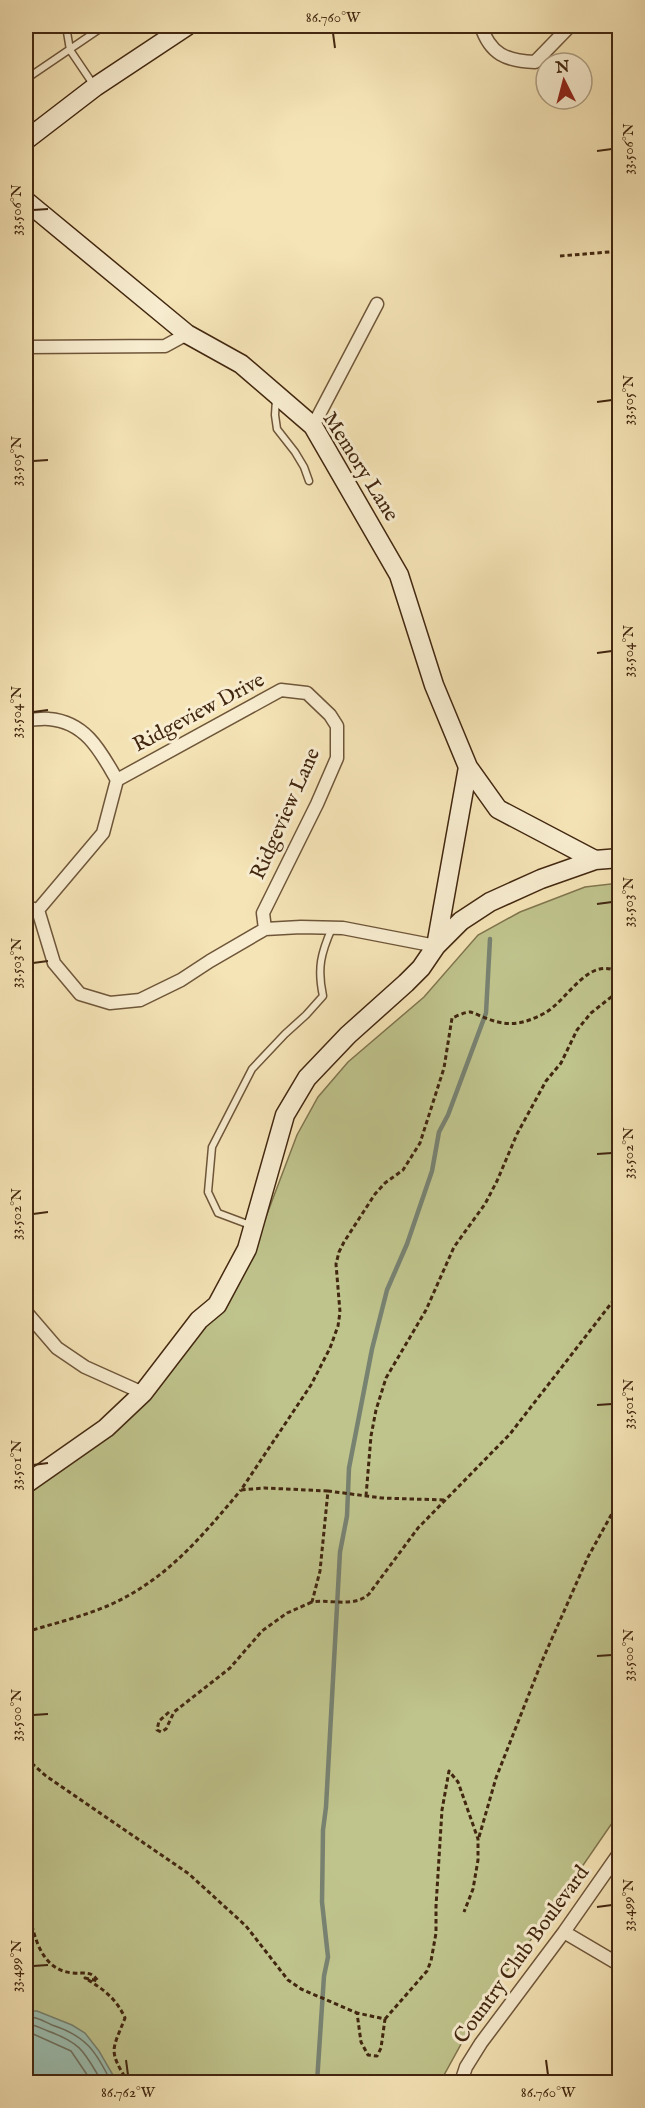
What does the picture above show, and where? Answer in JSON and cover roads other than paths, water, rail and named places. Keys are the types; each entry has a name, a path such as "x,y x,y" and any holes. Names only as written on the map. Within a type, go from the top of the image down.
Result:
{"street":[{"path":"26,140 95,87 187,26"},
{"path":"481,26 492,49 513,61 535,62 570,26"},
{"name":"Memory Lane","path":"26,201 187,334 241,364 313,426 399,575 434,685 468,767 498,808 595,860"},
{"path":"313,426 377,304"},
{"path":"26,347 165,346 187,334"},
{"name":"Ridgeview Drive","path":"117,780 281,690 307,693 330,715"},
{"name":"Ridgeview Lane","path":"265,929 263,913 337,758 337,726 330,715"},
{"path":"26,720 51,719 76,727 99,747 117,780 103,833 32,909 54,963 80,994 110,1003 140,1000 181,980 265,929 343,928 436,945"},
{"path":"436,945 468,767"},
{"path":"26,1484 106,1428 142,1393 199,1320 217,1305 248,1249 285,1115 308,1078 348,1035 406,983 436,945 461,921 490,902 541,879 595,860 620,858"},
{"path":"26,1312 57,1348 85,1367 142,1393"},
{"name":"Country Club Boulevard","path":"461,2082 466,2067 481,2043 620,1852"},
{"path":"564,1932 620,1965"}],"lane":[{"path":"26,33 38,26"},
{"path":"66,26 70,48 95,87"},
{"path":"26,79 104,26"},
{"path":"276,395 276,429 296,452 309,481"},
{"path":"254,1227 218,1213 208,1192 212,1147 252,1068 323,996 320,979 321,953 332,928"}],"water":[{"path":"26,2011 37,2011 72,2025 85,2033 99,2051 117,2082 26,2082"}],"waterway":[{"path":"317,2082 324,1976 328,1957 322,1902 323,1830 340,1552 347,1516 349,1468 372,1349 387,1290 407,1244 432,1171 439,1132 448,1115 486,1013 490,939"}]}
